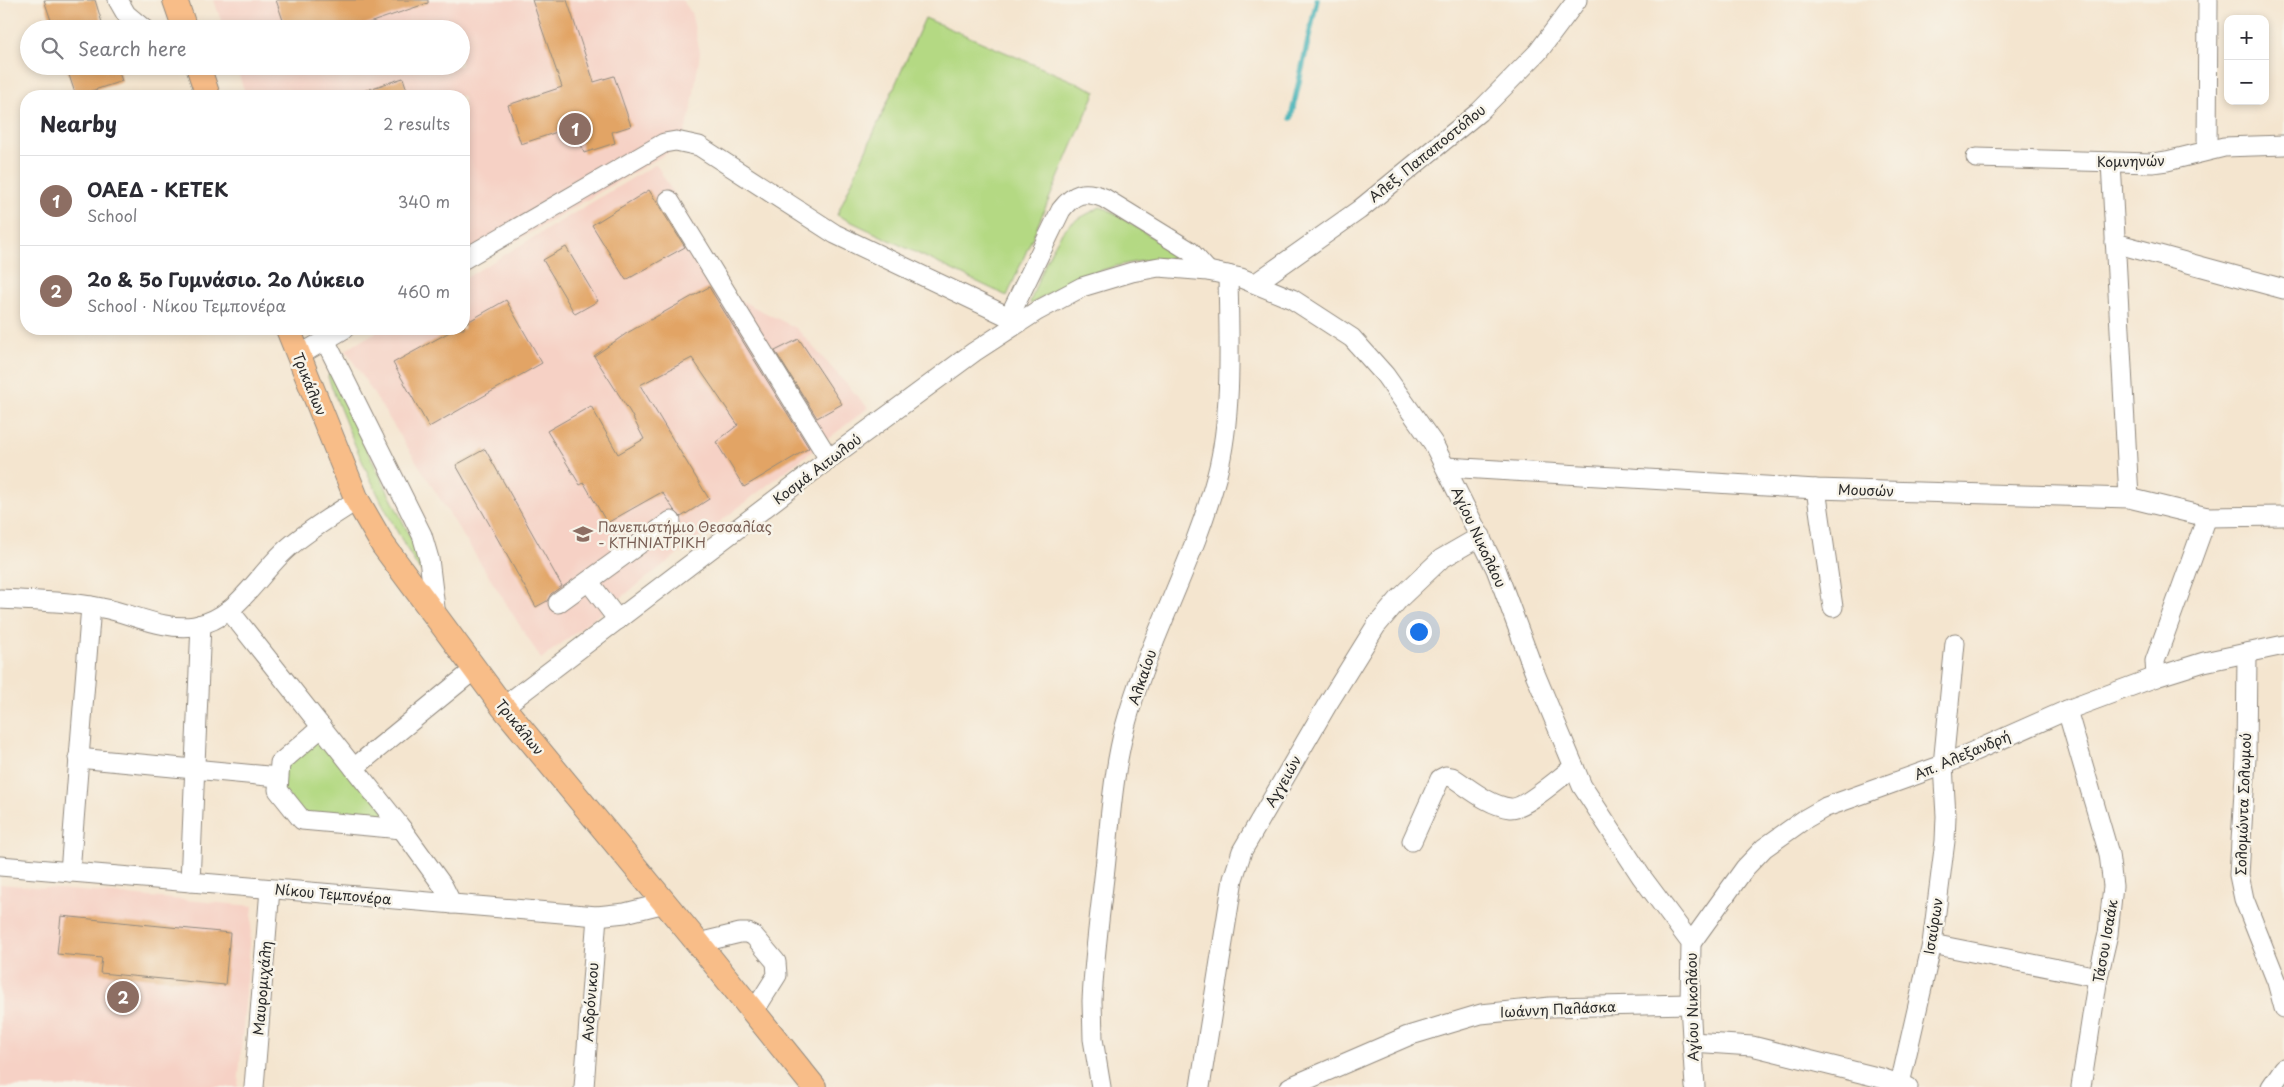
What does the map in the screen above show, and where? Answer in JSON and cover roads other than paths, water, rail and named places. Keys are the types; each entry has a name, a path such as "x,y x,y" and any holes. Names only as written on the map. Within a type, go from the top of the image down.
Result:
{"main road":[{"path":"176,0 182,20"},
{"path":"201,75 206,90"},
{"name":"Τρικάλων","path":"290,335 357,500 383,545 503,707 698,942 814,1087"}],"street":[{"path":"118,0 126,14 133,20"},
{"name":"Αλεξ. Παπαποστόλου","path":"1256,283 1359,210 1479,112 1538,52 1577,0"},
{"path":"2207,150 2208,0"},
{"path":"470,256 664,143 676,141 698,146 835,234 1012,321 1061,210 1068,200 1079,194 1092,193 1104,198 1190,251 1208,271"},
{"name":"Κομνηνών","path":"1976,158 2111,162 2167,161 2224,147 2284,145"},
{"path":"2111,162 2129,498"},
{"path":"669,200 829,459"},
{"path":"2115,243 2284,289"},
{"name":"Αγίου Νικολάου","path":"1012,321 1082,287 1132,272 1159,267 1208,271 1256,283 1315,312 1352,338 1385,375 1434,443 1481,536 1496,568 1574,767 1589,798 1691,943 1690,1004 1695,1087"},
{"name":"Αλκαίου","path":"1101,1087 1093,1039 1092,1001 1116,774 1125,727 1138,684 1177,590 1217,474 1222,449 1229,367 1228,275"},
{"name":"Κοσμά Αιτωλού","path":"503,707 1012,321"},
{"path":"298,356 334,335"},
{"path":"325,340 422,535 429,559 436,616"},
{"name":"Μουσών","path":"1446,467 1816,489 2129,498 2206,518 2284,516"},
{"path":"1816,489 1833,607"},
{"path":"0,599 91,606 174,626 201,624 229,610 288,548 310,530 357,500"},
{"path":"2156,677 2155,661 2206,518"},
{"path":"558,603 590,582 671,521"},
{"name":"Αγγειών","path":"1200,1087 1233,879 1242,851 1376,626 1399,599 1441,560 1481,536"},
{"path":"590,582 618,620"},
{"path":"70,872 91,606"},
{"path":"229,610 402,830 440,881 452,904"},
{"path":"190,882 201,624"},
{"name":"Ισαύρων","path":"1904,1086 1932,944 1945,841 1946,816 1943,765 1955,643"},
{"name":"Απ. Αλεξανδρή","path":"1691,943 1745,868 1764,848 1826,807 1943,765 2067,710 2156,677 2204,662 2284,645"},
{"name":"Σολομώντα Σολωμού","path":"2247,652 2246,758 2239,875 2244,899 2277,963 2284,1008"},
{"path":"354,768 475,669"},
{"name":"Τάσου Ισαάκ","path":"2067,710 2108,854 2113,879 2110,918 2098,977 2081,1087"},
{"path":"322,727 280,763 278,790 302,820 402,830"},
{"path":"78,758 196,768 278,778"},
{"path":"1412,841 1440,779 1446,776 1452,777 1486,798 1512,809 1526,805 1574,767"},
{"name":"Νίκου Τεμπονέρα","path":"0,866 597,916 625,914 665,904"},
{"name":"Μαυρομιχάλη","path":"254,1087 270,889"},
{"name":"Ανδρόνικου","path":"584,1087 597,916"},
{"path":"698,942 740,933 748,934 754,936 776,962 778,975 753,1013"},
{"path":"1932,944 2098,977"},
{"name":"Ιωάννη Παλάσκα","path":"1290,1087 1408,1036 1481,1014 1550,1007 1690,1004"},
{"path":"1692,1042 1752,1046 1904,1086"},
{"path":"2271,1087 2284,1068"}],"waterway":[{"path":"1291,118 1317,0"}],"place":[{"name":"ΟΑΕΔ - ΚΕΤΕΚ","path":"575,129"},
{"name":"Πανεπιστήμιο Θεσσαλίας - ΚΤΗΝΙΑΤΡΙΚΗ","path":"583,534"},
{"name":"2ο & 5ο Γυμνάσιο. 2ο Λύκειο","path":"123,997"}]}
